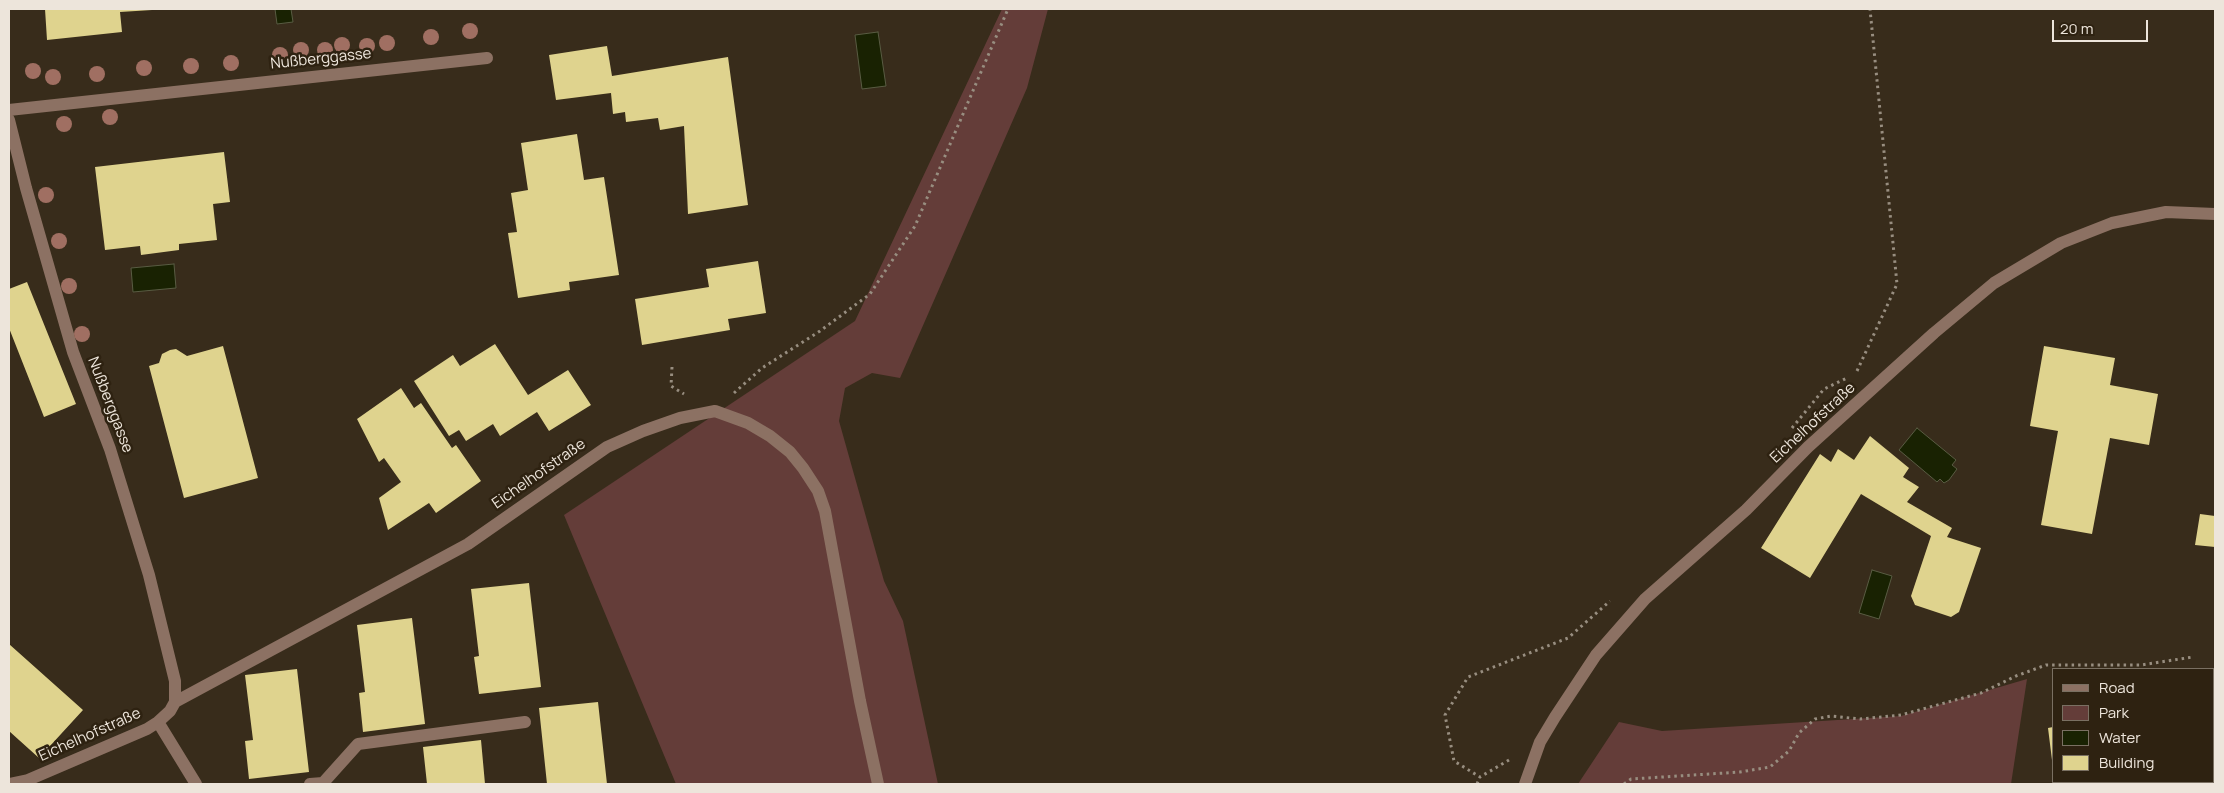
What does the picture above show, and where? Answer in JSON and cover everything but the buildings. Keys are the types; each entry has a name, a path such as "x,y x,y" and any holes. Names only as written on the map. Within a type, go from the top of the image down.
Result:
{"street":[{"name":"Nußberggasse","path":"9,110 487,58"},
{"name":"Nußberggasse","path":"9,120 26,188 73,352 110,449 150,575 175,681 175,702"},
{"name":"Eichelhofstraße","path":"1525,784 1540,742 1555,717 1602,648 1645,599 1746,510 1808,447 1994,283 2061,243 2112,223 2166,212 2215,214"},
{"name":"Eichelhofstraße","path":"9,784 28,780 131,737 158,722 170,711 175,702 468,544 607,447 680,418 715,411"},
{"path":"715,411 748,423 770,436 790,452 818,491 825,511 860,701 878,784"},
{"path":"158,722 196,784"},
{"path":"310,784 323,783 358,744 525,722"}],"path":[{"path":"715,411 762,368 820,331 870,294 915,226 1008,9"},
{"path":"1860,401 1855,375 1897,284 1870,9"},
{"path":"672,367 671,386 685,394 694,393"},
{"path":"1624,784 1631,778 1740,772 1770,767 1789,751 1799,733 1815,719 1831,716 1860,719 1901,715 1981,693 2016,676 2046,665 2141,665 2194,657"},
{"path":"1478,784 1480,777"}],"green space":[{"path":"1002,9 1048,9 1027,88 900,378 872,373 845,388 839,421 884,581 903,621 938,784 676,784 564,515 855,321"},
{"path":"2027,679 2011,784 1578,784 1619,722 1662,731 1901,716"}],"water":[{"path":"275,9 291,9 293,22 277,24"},
{"path":"878,32 886,86 862,89 855,35"},
{"path":"174,264 176,288 133,292 131,268"},
{"path":"1917,428 1956,460 1952,465 1957,469 1949,480 1944,483 1940,479 1937,482 1899,450"},
{"path":"1872,570 1892,576 1879,619 1859,613"}]}
